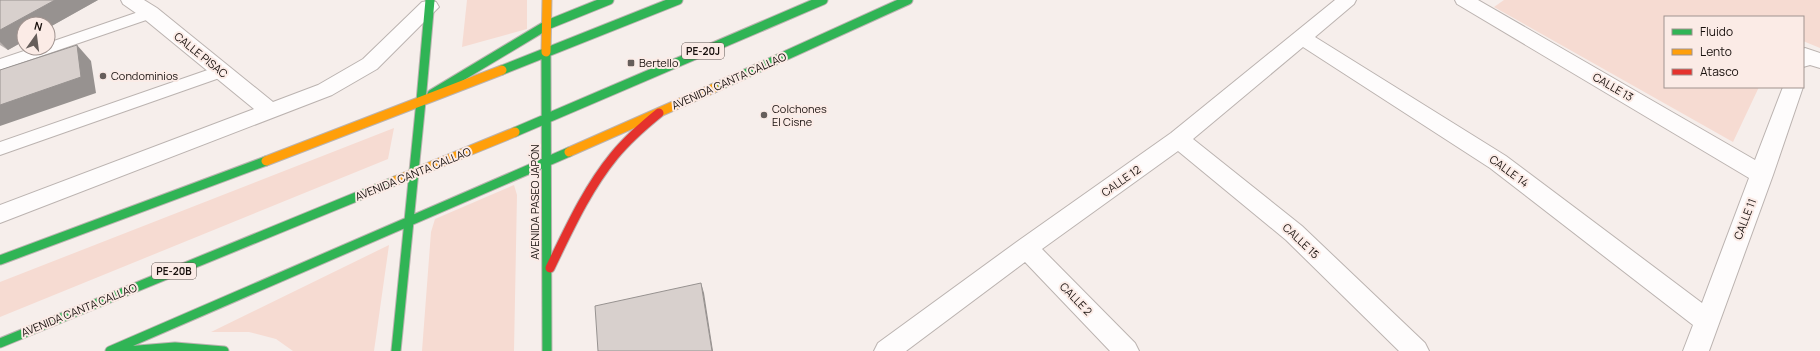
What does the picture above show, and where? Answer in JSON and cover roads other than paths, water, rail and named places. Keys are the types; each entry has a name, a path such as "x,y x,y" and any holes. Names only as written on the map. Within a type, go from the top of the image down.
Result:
{"main road":[{"name":"AVENIDA PASEO JAPÓN","path":"547,0 547,351"},
{"path":"421,101 547,25 609,0"},
{"path":"0,260 378,119 678,0"},
{"name":"AVENIDA CANTA CALLAO","path":"0,342 547,119 823,0"},
{"name":"AVENIDA CANTA CALLAO","path":"110,351 409,220 659,113 908,0"},
{"path":"396,351 421,101 429,4"},
{"path":"547,275 574,218 596,181 615,155 635,134 659,113"},
{"path":"14,245 50,241"},
{"path":"126,351 150,348 196,347 224,351"}],"street":[{"name":"CALLE PISAC","path":"130,0 150,13 271,112"},
{"name":"CALLE 12","path":"887,351 1026,248 1179,139 1301,36 1347,0"},
{"name":"CALLE 13","path":"1464,0 1762,174"},
{"path":"0,214 271,112 325,90 370,64 429,4"},
{"name":"CALLE 14","path":"1301,36 1498,162 1707,321"},
{"name":"CALLE 11","path":"1696,351 1793,88"},
{"name":"CALLE 15","path":"1179,139 1294,233 1416,351"},
{"name":"CALLE 2","path":"1026,248 1126,351"}],"lane":[{"path":"0,66 150,13"},
{"path":"0,149 222,71"}],"place":[{"name":"Bertello","path":"631,63"},
{"name":"Condominios","path":"103,76"},
{"name":"Colchones El Cisne","path":"764,115"}]}
